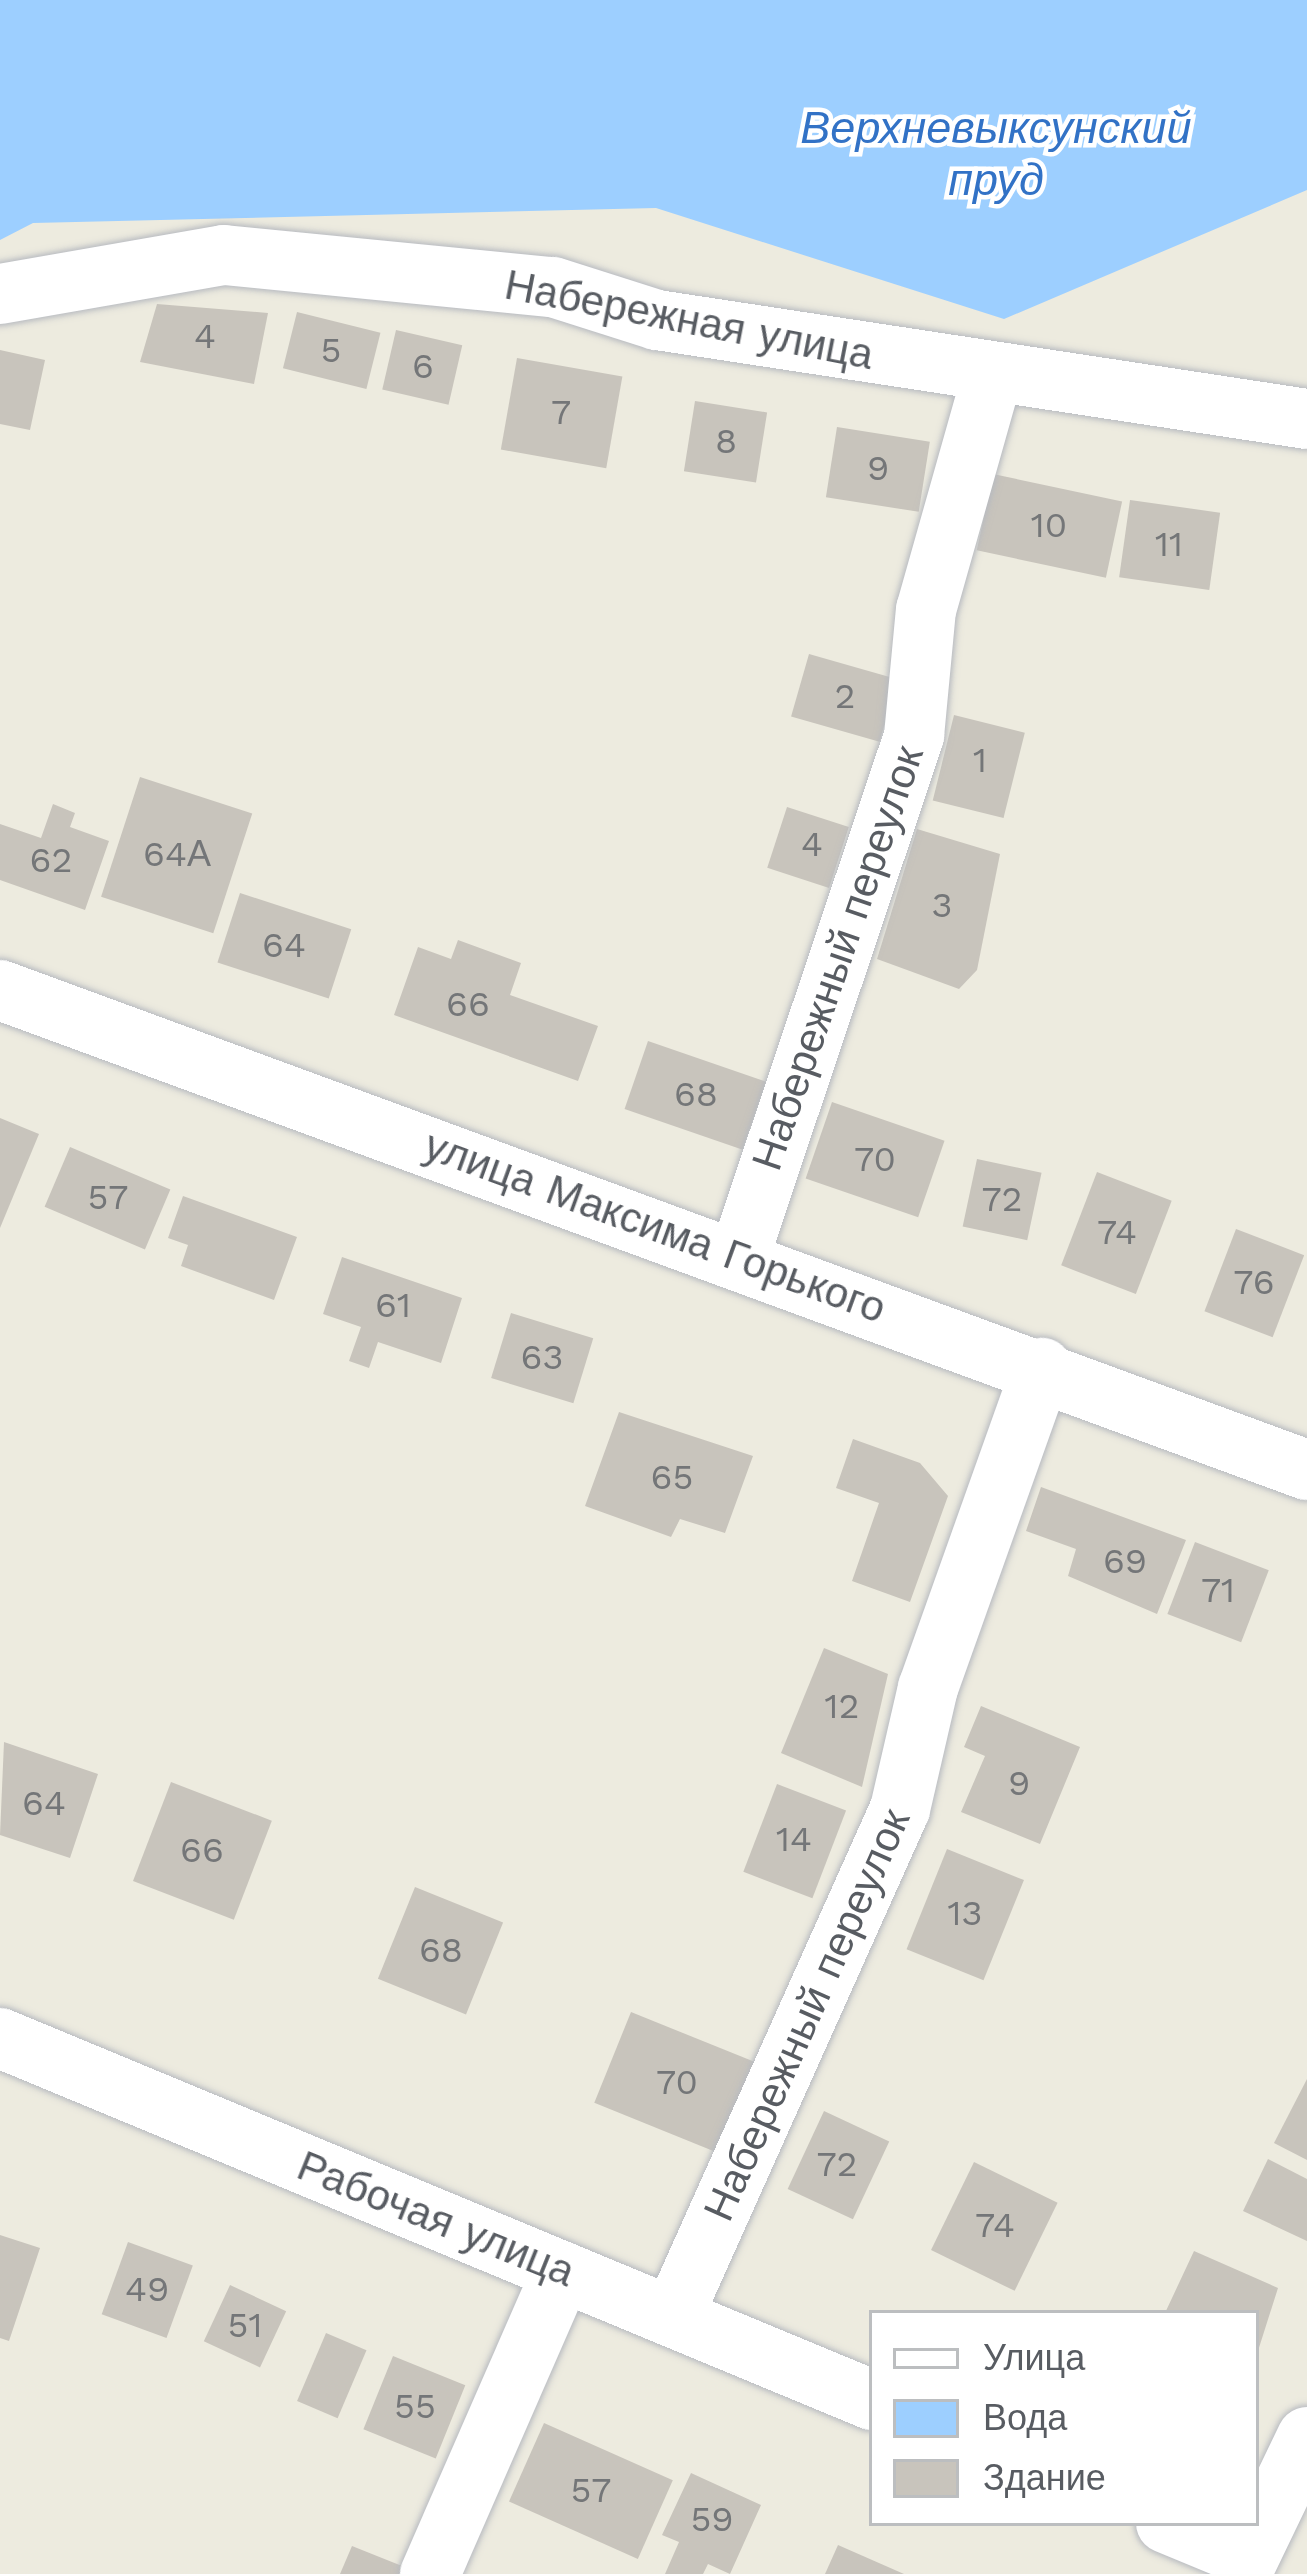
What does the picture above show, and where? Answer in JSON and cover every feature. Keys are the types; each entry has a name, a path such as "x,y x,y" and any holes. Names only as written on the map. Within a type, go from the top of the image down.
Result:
{"street":[{"name":"Набережная улица","path":"0,294 224,255 553,286 657,320 992,377 1307,419"},
{"name":"Набережный переулок","path":"739,1257 914,736 926,610 992,377"},
{"name":"улица Максима Горького","path":"0,990 1042,1368 1307,1470"},
{"name":"Набережный переулок","path":"673,2316 900,1809 928,1688 1042,1368"},
{"name":"Рабочая улица","path":"0,2038 869,2399"},
{"path":"430,2574 562,2272"},
{"path":"1172,2526 1245,2566 1307,2437"}],"water":[{"name":"Верхневыксунский пруд","path":"0,0 1307,0 1307,190 1004,319 656,208 33,223 0,240"}],"building":[{"path":"157,304 268,313 254,384 140,362"},
{"path":"297,312 380,333 366,389 283,368"},
{"path":"396,330 462,345 449,405 382,389"},
{"path":"0,350 45,360 30,430 0,424"},
{"path":"517,358 622,377 606,468 501,450"},
{"path":"695,401 767,412 756,483 684,471"},
{"path":"837,427 930,442 919,512 826,497"},
{"path":"993,474 1122,501 1106,578 977,550"},
{"path":"1130,500 1220,513 1209,590 1119,577"},
{"path":"809,654 897,679 880,742 791,716"},
{"path":"954,715 1025,733 1004,818 933,800"},
{"path":"140,777 252,813 213,933 101,897"},
{"path":"53,804 75,813 70,827 109,841 85,910 0,880 0,824 41,838"},
{"path":"787,807 849,827 829,888 767,868"},
{"path":"917,829 1000,854 977,970 959,989 877,959"},
{"path":"240,893 351,929 329,999 217,962"},
{"path":"458,940 521,963 510,995 598,1026 578,1081 394,1015 418,947 451,959"},
{"path":"648,1041 766,1082 743,1150 625,1109"},
{"path":"832,1102 945,1141 918,1217 806,1179"},
{"path":"0,1118 39,1134 0,1228"},
{"path":"70,1147 170,1190 145,1249 45,1207"},
{"path":"977,1159 1042,1173 1027,1240 963,1226"},
{"path":"1097,1172 1172,1201 1136,1294 1061,1265"},
{"path":"183,1196 297,1237 274,1300 181,1266 188,1245 168,1238"},
{"path":"1236,1229 1304,1255 1273,1337 1204,1311"},
{"path":"342,1257 462,1298 441,1363 378,1342 369,1368 349,1361 361,1327 323,1314"},
{"path":"511,1313 593,1338 573,1403 491,1378"},
{"path":"619,1412 753,1456 725,1533 680,1519 671,1537 585,1506"},
{"path":"853,1439 920,1463 948,1496 910,1602 852,1581 879,1503 836,1488"},
{"path":"1041,1487 1186,1540 1157,1614 1068,1576 1076,1549 1026,1531"},
{"path":"1195,1542 1269,1570 1241,1642 1167,1614"},
{"path":"824,1648 888,1674 862,1787 781,1753"},
{"path":"981,1706 1080,1747 1040,1844 961,1812 985,1756 964,1747"},
{"path":"4,1742 98,1774 70,1858 0,1835"},
{"path":"171,1782 272,1821 234,1920 133,1881"},
{"path":"777,1784 846,1811 812,1898 743,1872"},
{"path":"947,1849 1024,1880 983,1980 907,1949"},
{"path":"415,1887 503,1923 466,2014 378,1979"},
{"path":"631,2012 760,2064 723,2155 594,2103"},
{"path":"1307,2079 1307,2160 1274,2143"},
{"path":"824,2111 889,2141 853,2219 788,2189"},
{"path":"1268,2159 1307,2179 1307,2241 1243,2211"},
{"path":"974,2162 1058,2203 1015,2291 931,2250"},
{"path":"0,2235 40,2248 9,2341 0,2338"},
{"path":"128,2242 193,2266 167,2338 102,2314"},
{"path":"1194,2251 1278,2288 1259,2348 1259,2310 1166,2310"},
{"path":"230,2285 286,2311 260,2367 204,2341"},
{"path":"326,2333 367,2350 338,2418 297,2401"},
{"path":"393,2356 465,2385 436,2458 363,2429"},
{"path":"544,2423 673,2480 638,2559 509,2502"},
{"path":"691,2473 761,2505 730,2574 708,2564 703,2574 665,2574 679,2542 662,2535"},
{"path":"838,2545 904,2574 825,2574"},
{"path":"352,2546 407,2568 405,2574 340,2574"}]}
